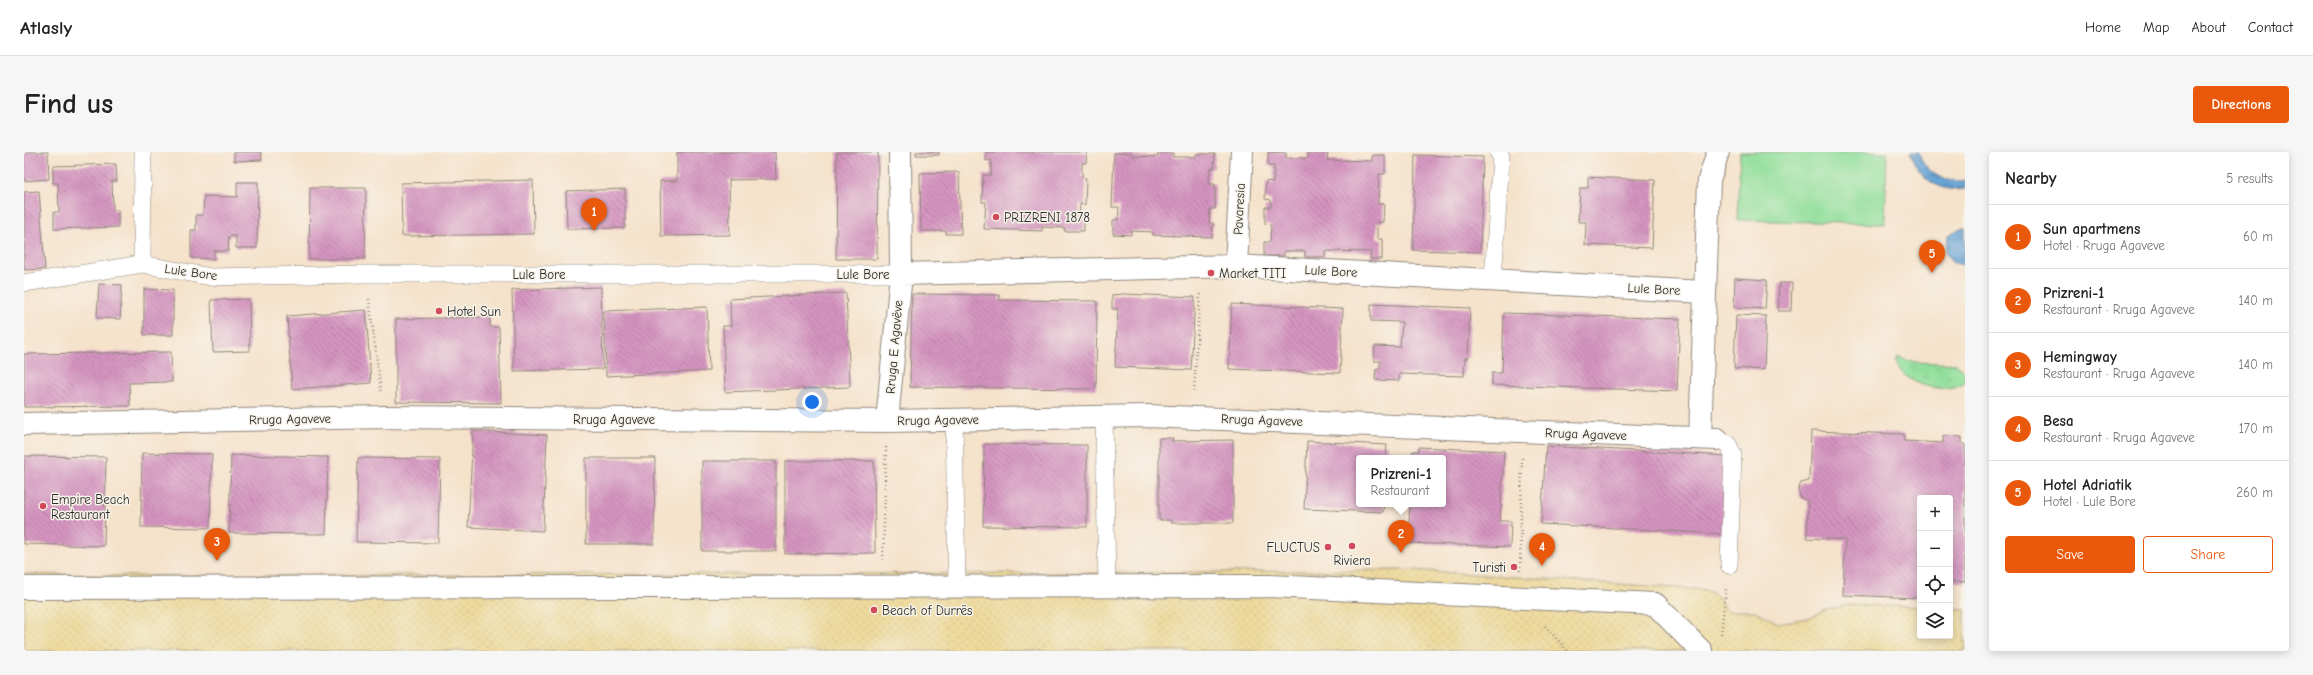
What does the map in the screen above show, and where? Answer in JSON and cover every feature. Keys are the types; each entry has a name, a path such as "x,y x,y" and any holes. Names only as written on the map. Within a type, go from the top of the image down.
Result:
{"street":[{"name":"Rruga E Agavëve","path":"887,421 901,274 900,152"},
{"name":"Pavaresia","path":"1236,266 1242,152"},
{"path":"1708,439 1704,292 1709,180 1718,152"},
{"name":"Lule Bore","path":"901,274 1236,266 1704,292"},
{"name":"Rruga Agaveve","path":"24,424 385,417 887,421 1104,417 1192,418 1708,439"},
{"path":"24,588 1269,586 1655,604 1701,651"}],"lane":[{"path":"142,264 143,152"},
{"path":"1493,280 1500,156 1498,152"},
{"name":"Lule Bore","path":"24,283 142,264 211,277 366,274 901,274"},
{"path":"1104,417 1107,586"},
{"path":"954,420 957,587"},
{"path":"1708,439 1728,444 1733,455 1729,565"}],"path":[{"path":"1192,418 1201,267"},
{"path":"366,274 385,417"},
{"path":"882,587 887,421"},
{"path":"1523,431 1520,598 1568,651"},
{"path":"1721,635 1729,565"}],"green space":[{"path":"1740,152 1887,152 1885,224 1737,220"},
{"path":"1898,357 1913,362 1957,364 1965,371 1965,382 1957,386 1947,388 1926,386 1907,377 1900,370 1896,362"}],"sand":[{"name":"Beach of Durrës","path":"1413,570 1706,590 1718,597 1726,611 1755,611 1778,623 1808,618 1826,610 1849,605 1917,607 1917,639 1953,639 1953,609 1965,609 1965,651 24,651 24,574 125,576 1124,573"}],"water":[{"path":"1910,152 1919,152 1925,165 1936,175 1950,180 1965,180 1965,189 1955,190 1946,188 1938,186 1930,181 1918,169"},
{"path":"1960,228 1965,228 1965,265 1953,263 1945,251 1948,236"}],"building":[{"path":"24,152 48,152 49,179 24,181"},
{"path":"234,152 261,152 262,160 234,161"},
{"path":"677,152 775,152 776,179 729,180 730,235 661,236 660,181 677,181"},
{"path":"837,152 878,152 877,259 836,259"},
{"path":"916,152 939,152 939,155 916,155"},
{"path":"986,152 1087,152 1086,163 1082,163 1082,177 1086,178 1085,205 1080,204 1079,217 1084,217 1084,231 1064,231 1065,228 1042,227 1042,231 984,229 986,202 982,202 983,175 991,175 991,160 986,161"},
{"path":"1268,152 1286,153 1286,158 1308,158 1308,153 1328,154 1327,160 1372,161 1372,155 1385,155 1385,174 1379,174 1378,204 1384,204 1383,222 1377,222 1377,239 1382,239 1382,259 1370,259 1371,252 1325,251 1325,257 1305,257 1305,251 1284,251 1284,256 1264,256 1264,242 1270,242 1271,225 1265,224 1265,207 1271,207 1271,200 1265,199 1266,181 1273,182 1274,166 1268,166"},
{"path":"1114,153 1133,153 1133,156 1158,157 1158,153 1173,153 1173,157 1196,157 1196,154 1215,154 1214,168 1210,169 1209,184 1215,184 1215,209 1210,209 1209,223 1213,223 1212,237 1153,235 1153,232 1131,231 1131,235 1113,234 1113,220 1118,220 1119,207 1112,207"},
{"path":"1415,155 1483,157 1480,252 1413,250"},
{"path":"116,164 117,181 112,181 113,210 118,210 118,227 54,229 54,212 59,212 58,183 53,183 53,166"},
{"path":"959,172 961,234 946,234 946,231 921,231 920,173"},
{"path":"1588,177 1655,180 1652,248 1585,245 1586,222 1578,222 1580,188 1588,188"},
{"path":"533,180 534,234 402,236 401,183"},
{"path":"237,182 258,182 257,248 236,248 236,236 229,236 228,251 214,251 214,259 191,258 191,230 196,230 196,215 203,215 204,196 237,197"},
{"path":"310,188 366,188 365,259 309,259"},
{"path":"625,189 625,228 567,229 566,191"},
{"path":"39,191 45,269 24,270 24,192"},
{"path":"1735,278 1767,280 1765,309 1734,307"},
{"path":"1779,283 1792,283 1791,311 1778,311"},
{"path":"99,284 122,285 120,319 97,318"},
{"path":"601,287 603,369 514,371 512,290"},
{"path":"144,289 173,290 173,335 144,335"},
{"path":"846,293 850,387 725,392 723,326 731,326 730,299"},
{"path":"912,294 1000,295 999,300 1097,301 1096,389 910,387"},
{"path":"1124,294 1195,297 1191,370 1115,367 1118,309 1112,309 1112,295"},
{"path":"249,299 250,351 213,352 211,300"},
{"path":"1232,304 1343,309 1340,373 1229,369"},
{"path":"1371,304 1470,308 1468,358 1465,358 1464,376 1399,374 1399,381 1375,380 1376,369 1380,369 1380,361 1374,361 1375,346 1400,347 1402,322 1371,321"},
{"path":"707,307 709,371 606,376 604,311"},
{"path":"366,310 371,383 292,389 287,316"},
{"path":"1504,313 1680,319 1677,391 1492,385 1492,373 1502,373"},
{"path":"1736,315 1766,316 1764,370 1734,368"},
{"path":"490,317 490,327 499,327 501,403 396,402 396,319"},
{"path":"171,352 172,382 129,383 130,406 24,407 24,354"},
{"path":"473,431 547,435 543,531 468,527"},
{"path":"1811,431 1904,434 1904,441 1943,443 1943,436 1962,437 1962,444 1965,444 1965,582 1953,582 1953,495 1917,495 1917,598 1843,595 1845,540 1807,538 1808,501 1801,498 1798,490 1801,483 1809,481"},
{"path":"1159,438 1173,438 1172,441 1233,440 1233,523 1171,523 1171,520 1159,520"},
{"path":"1307,441 1387,445 1386,455 1356,455 1356,507 1384,507 1383,512 1304,509"},
{"path":"984,444 1087,445 1087,527 983,526"},
{"path":"1546,446 1728,456 1723,534 1541,524"},
{"path":"1419,447 1504,451 1500,521 1511,521 1510,547 1408,543 1410,507 1446,507 1446,455 1412,455 1413,451 1419,451"},
{"path":"142,453 212,454 210,528 141,527"},
{"path":"231,455 328,457 326,534 229,533"},
{"path":"24,456 106,457 104,546 24,544"},
{"path":"358,458 440,459 438,543 356,542"},
{"path":"586,458 655,458 654,544 586,544"},
{"path":"702,461 776,461 776,551 702,551"},
{"path":"785,461 874,461 875,553 785,554"}],"place":[{"name":"PRIZRENI 1878","path":"996,217"},
{"name":"Sun apartmens","path":"594,231"},
{"name":"Market TITI","path":"1211,273"},
{"name":"Hotel Adriatik","path":"1932,273"},
{"name":"Hotel Sun","path":"439,311"},
{"name":"Empire Beach Restaurant","path":"43,506"},
{"name":"Riviera","path":"1352,546"},
{"name":"FLUCTUS","path":"1328,547"},
{"name":"Prizreni-1","path":"1401,553"},
{"name":"Hemingway","path":"217,561"},
{"name":"Besa","path":"1542,566"},
{"name":"Turisti","path":"1514,567"},
{"name":"Beach of Durrës","path":"874,610"}]}
